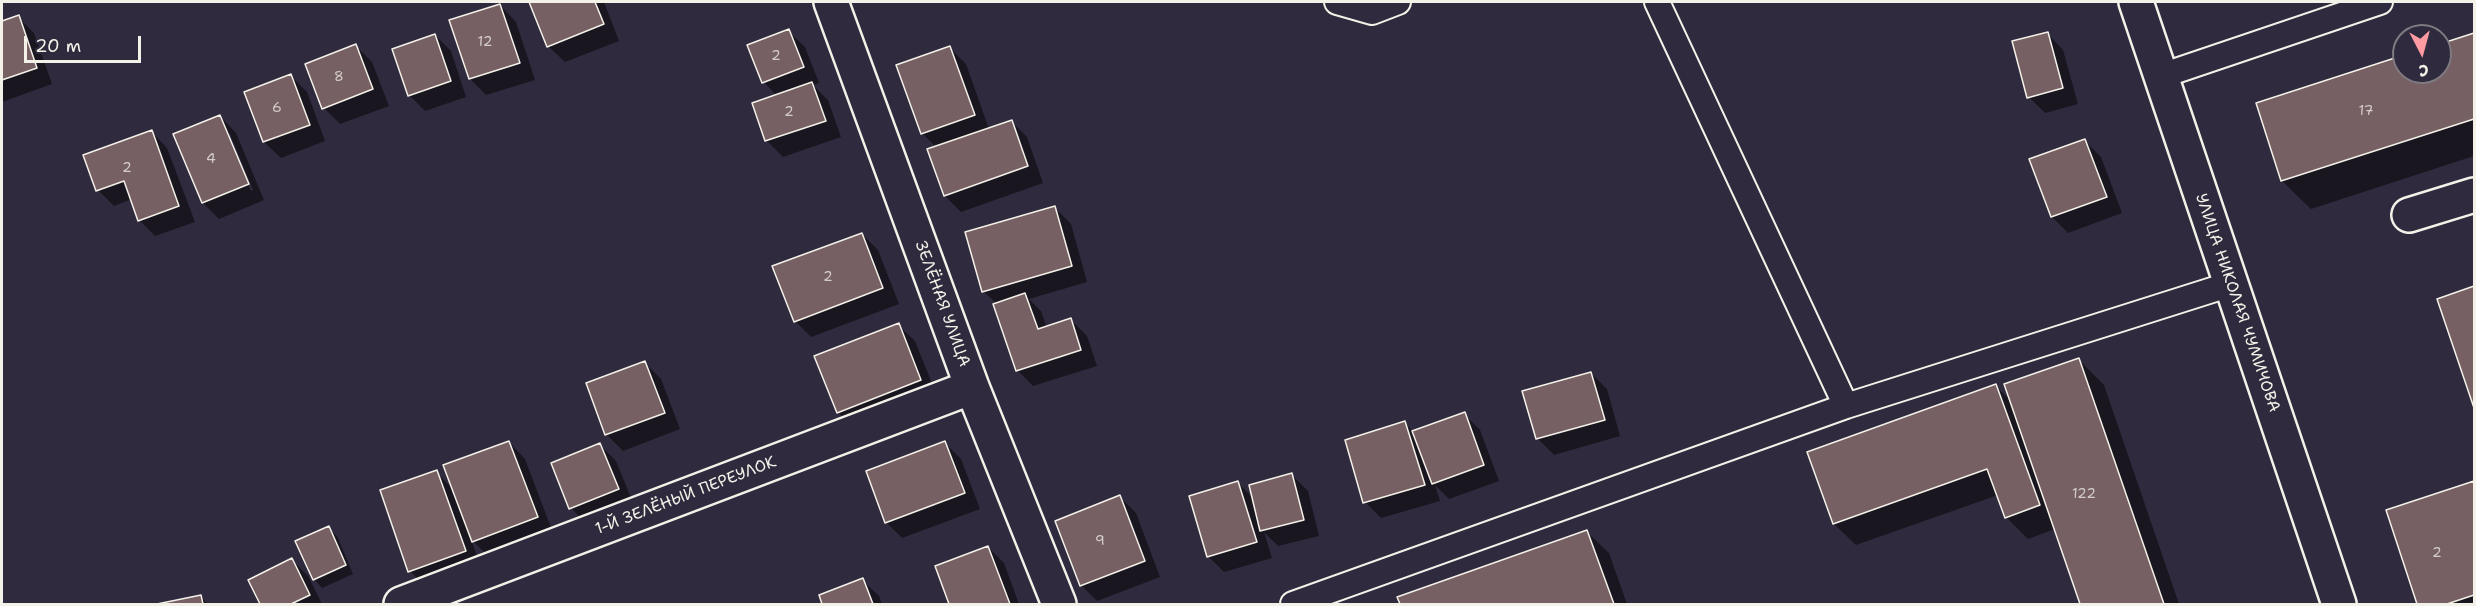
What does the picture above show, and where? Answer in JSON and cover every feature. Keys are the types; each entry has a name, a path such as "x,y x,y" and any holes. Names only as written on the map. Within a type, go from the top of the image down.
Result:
{"street":[{"name":"ЗЕЛЁНАЯ УЛИЦА","path":"831,2 972,387 1059,604"},
{"name":"УЛИЦА НИКОЛАЯ ЧУМИЧОВА","path":"2136,2 2339,604"},
{"path":"2409,215 2475,195"},
{"name":"1-Й ЗЕЛЁНЫЙ ПЕРЕУЛОК","path":"401,604 972,387"}],"lane":[{"path":"1337,2 1372,12 1398,2"},
{"path":"1657,2 1846,406"},
{"path":"2161,76 2350,6 2380,2"},
{"path":"1293,604 1846,406 2231,284"}],"building":[{"path":"529,2 595,2 604,24 547,47"},
{"path":"500,4 520,63 469,79 449,20"},
{"path":"19,15 37,68 2,80 2,21"},
{"path":"789,29 804,67 762,83 747,45"},
{"path":"2048,32 2063,88 2027,98 2012,41"},
{"path":"2474,33 2474,119 2281,181 2256,103 2392,59 2392,84 2452,84 2452,40"},
{"path":"435,34 451,81 408,96 392,49"},
{"path":"356,44 373,89 322,109 305,64"},
{"path":"950,46 975,115 921,134 896,65"},
{"path":"291,74 310,125 263,142 244,92"},
{"path":"812,82 826,121 765,141 752,103"},
{"path":"220,115 249,184 202,203 173,134"},
{"path":"1012,120 1028,166 944,196 927,149"},
{"path":"152,130 179,206 138,221 124,181 96,191 83,155"},
{"path":"2085,139 2107,197 2051,217 2029,159"},
{"path":"1055,206 1072,266 982,292 965,232"},
{"path":"862,233 883,288 794,322 772,266"},
{"path":"2474,286 2474,408 2437,299"},
{"path":"1025,293 1038,329 1071,318 1081,350 1016,371 993,304"},
{"path":"899,323 921,380 837,413 814,356"},
{"path":"2079,358 2164,604 2080,604 2004,384"},
{"path":"645,361 665,413 605,435 586,383"},
{"path":"1591,372 1605,420 1536,439 1522,391"},
{"path":"1996,384 2040,505 2005,518 1987,469 1833,524 1807,452"},
{"path":"1465,412 1484,465 1432,484 1412,431"},
{"path":"1405,421 1425,485 1363,503 1345,440"},
{"path":"509,441 538,517 472,542 443,465"},
{"path":"945,441 965,493 885,523 866,471"},
{"path":"600,443 619,489 569,509 551,463"},
{"path":"437,470 466,551 408,572 380,490"},
{"path":"1292,473 1304,520 1260,531 1249,485"},
{"path":"1238,481 1257,542 1207,557 1189,496"},
{"path":"2474,481 2474,595 2447,604 2417,604 2386,510"},
{"path":"1120,495 1145,561 1080,586 1055,521"},
{"path":"329,526 346,565 313,580 295,541"},
{"path":"1587,530 1614,604 1400,604 1397,597"},
{"path":"988,546 1010,604 949,604 935,566"},
{"path":"292,558 310,595 291,604 260,604 248,580"},
{"path":"863,578 873,604 822,604 819,595"},
{"path":"201,595 203,604 157,604"}]}
